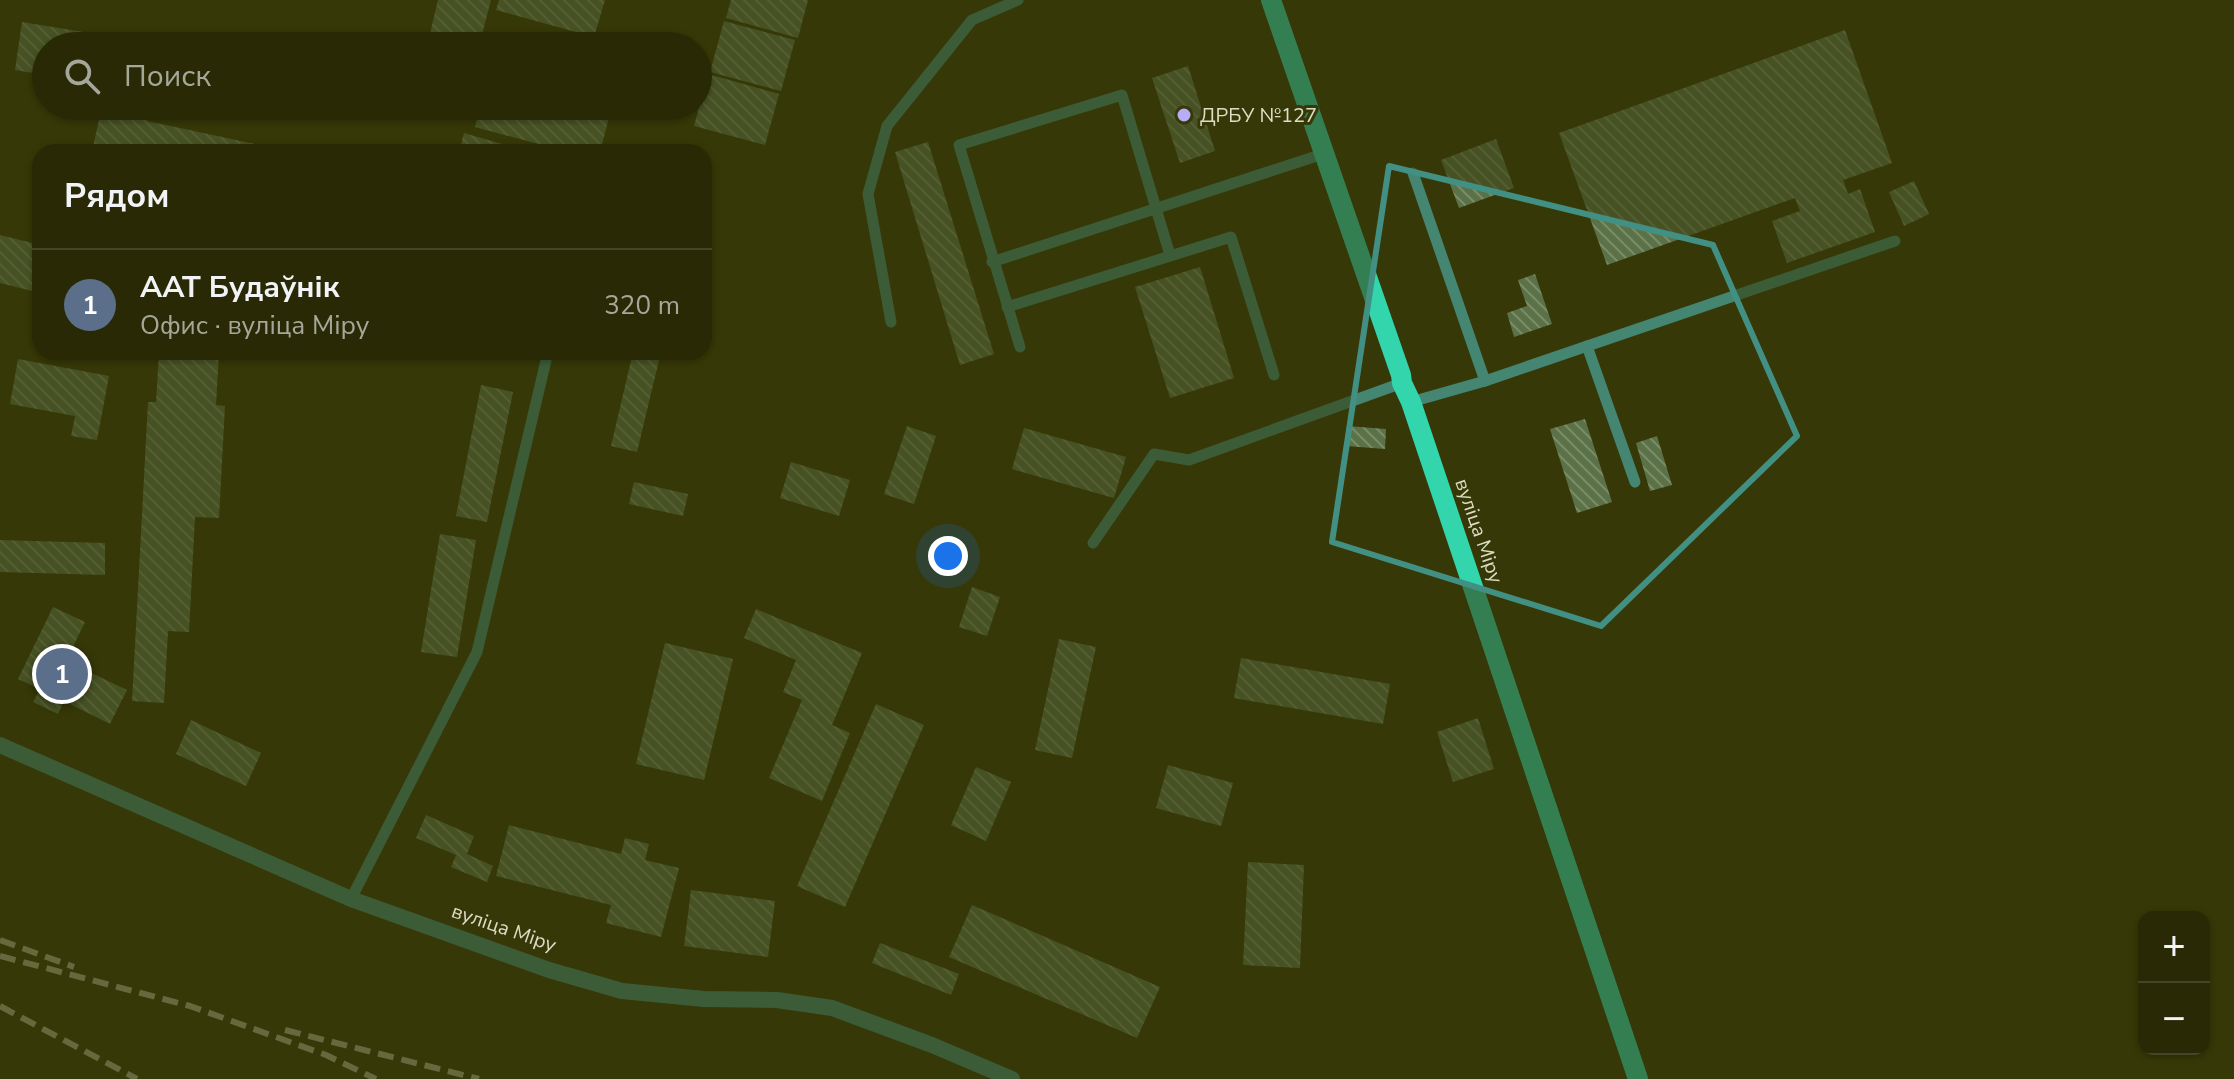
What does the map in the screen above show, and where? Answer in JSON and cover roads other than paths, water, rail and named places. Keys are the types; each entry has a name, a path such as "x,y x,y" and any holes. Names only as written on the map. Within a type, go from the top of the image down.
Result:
{"main road":[{"name":"вуліца Міру","path":"1271,0 1411,402 1638,1079"}],"street":[{"name":"вуліца Міру","path":"0,745 351,899 549,970 622,991 704,999 777,1000 832,1008 1012,1079"}],"lane":[{"path":"891,322 868,194 887,126 972,20 1018,0"},
{"path":"1020,347 959,145 1122,95 1170,255"},
{"path":"992,262 1323,154"},
{"path":"1413,173 1485,381"},
{"path":"1007,307 1231,237 1274,375"},
{"path":"1411,402 1485,381 1895,241"},
{"path":"1587,346 1635,482"},
{"path":"351,899 477,652 546,360"},
{"path":"1093,543 1154,454 1189,460 1402,383"}],"railway":[{"path":"0,940 74,967"},
{"path":"0,956 190,1006 326,1055 376,1079"},
{"path":"0,1006 137,1079"},
{"path":"285,1030 479,1079"}],"place":[{"name":"ДРБУ №127","path":"1184,115"},
{"name":"ААТ Будаўнік","path":"62,674"}]}
